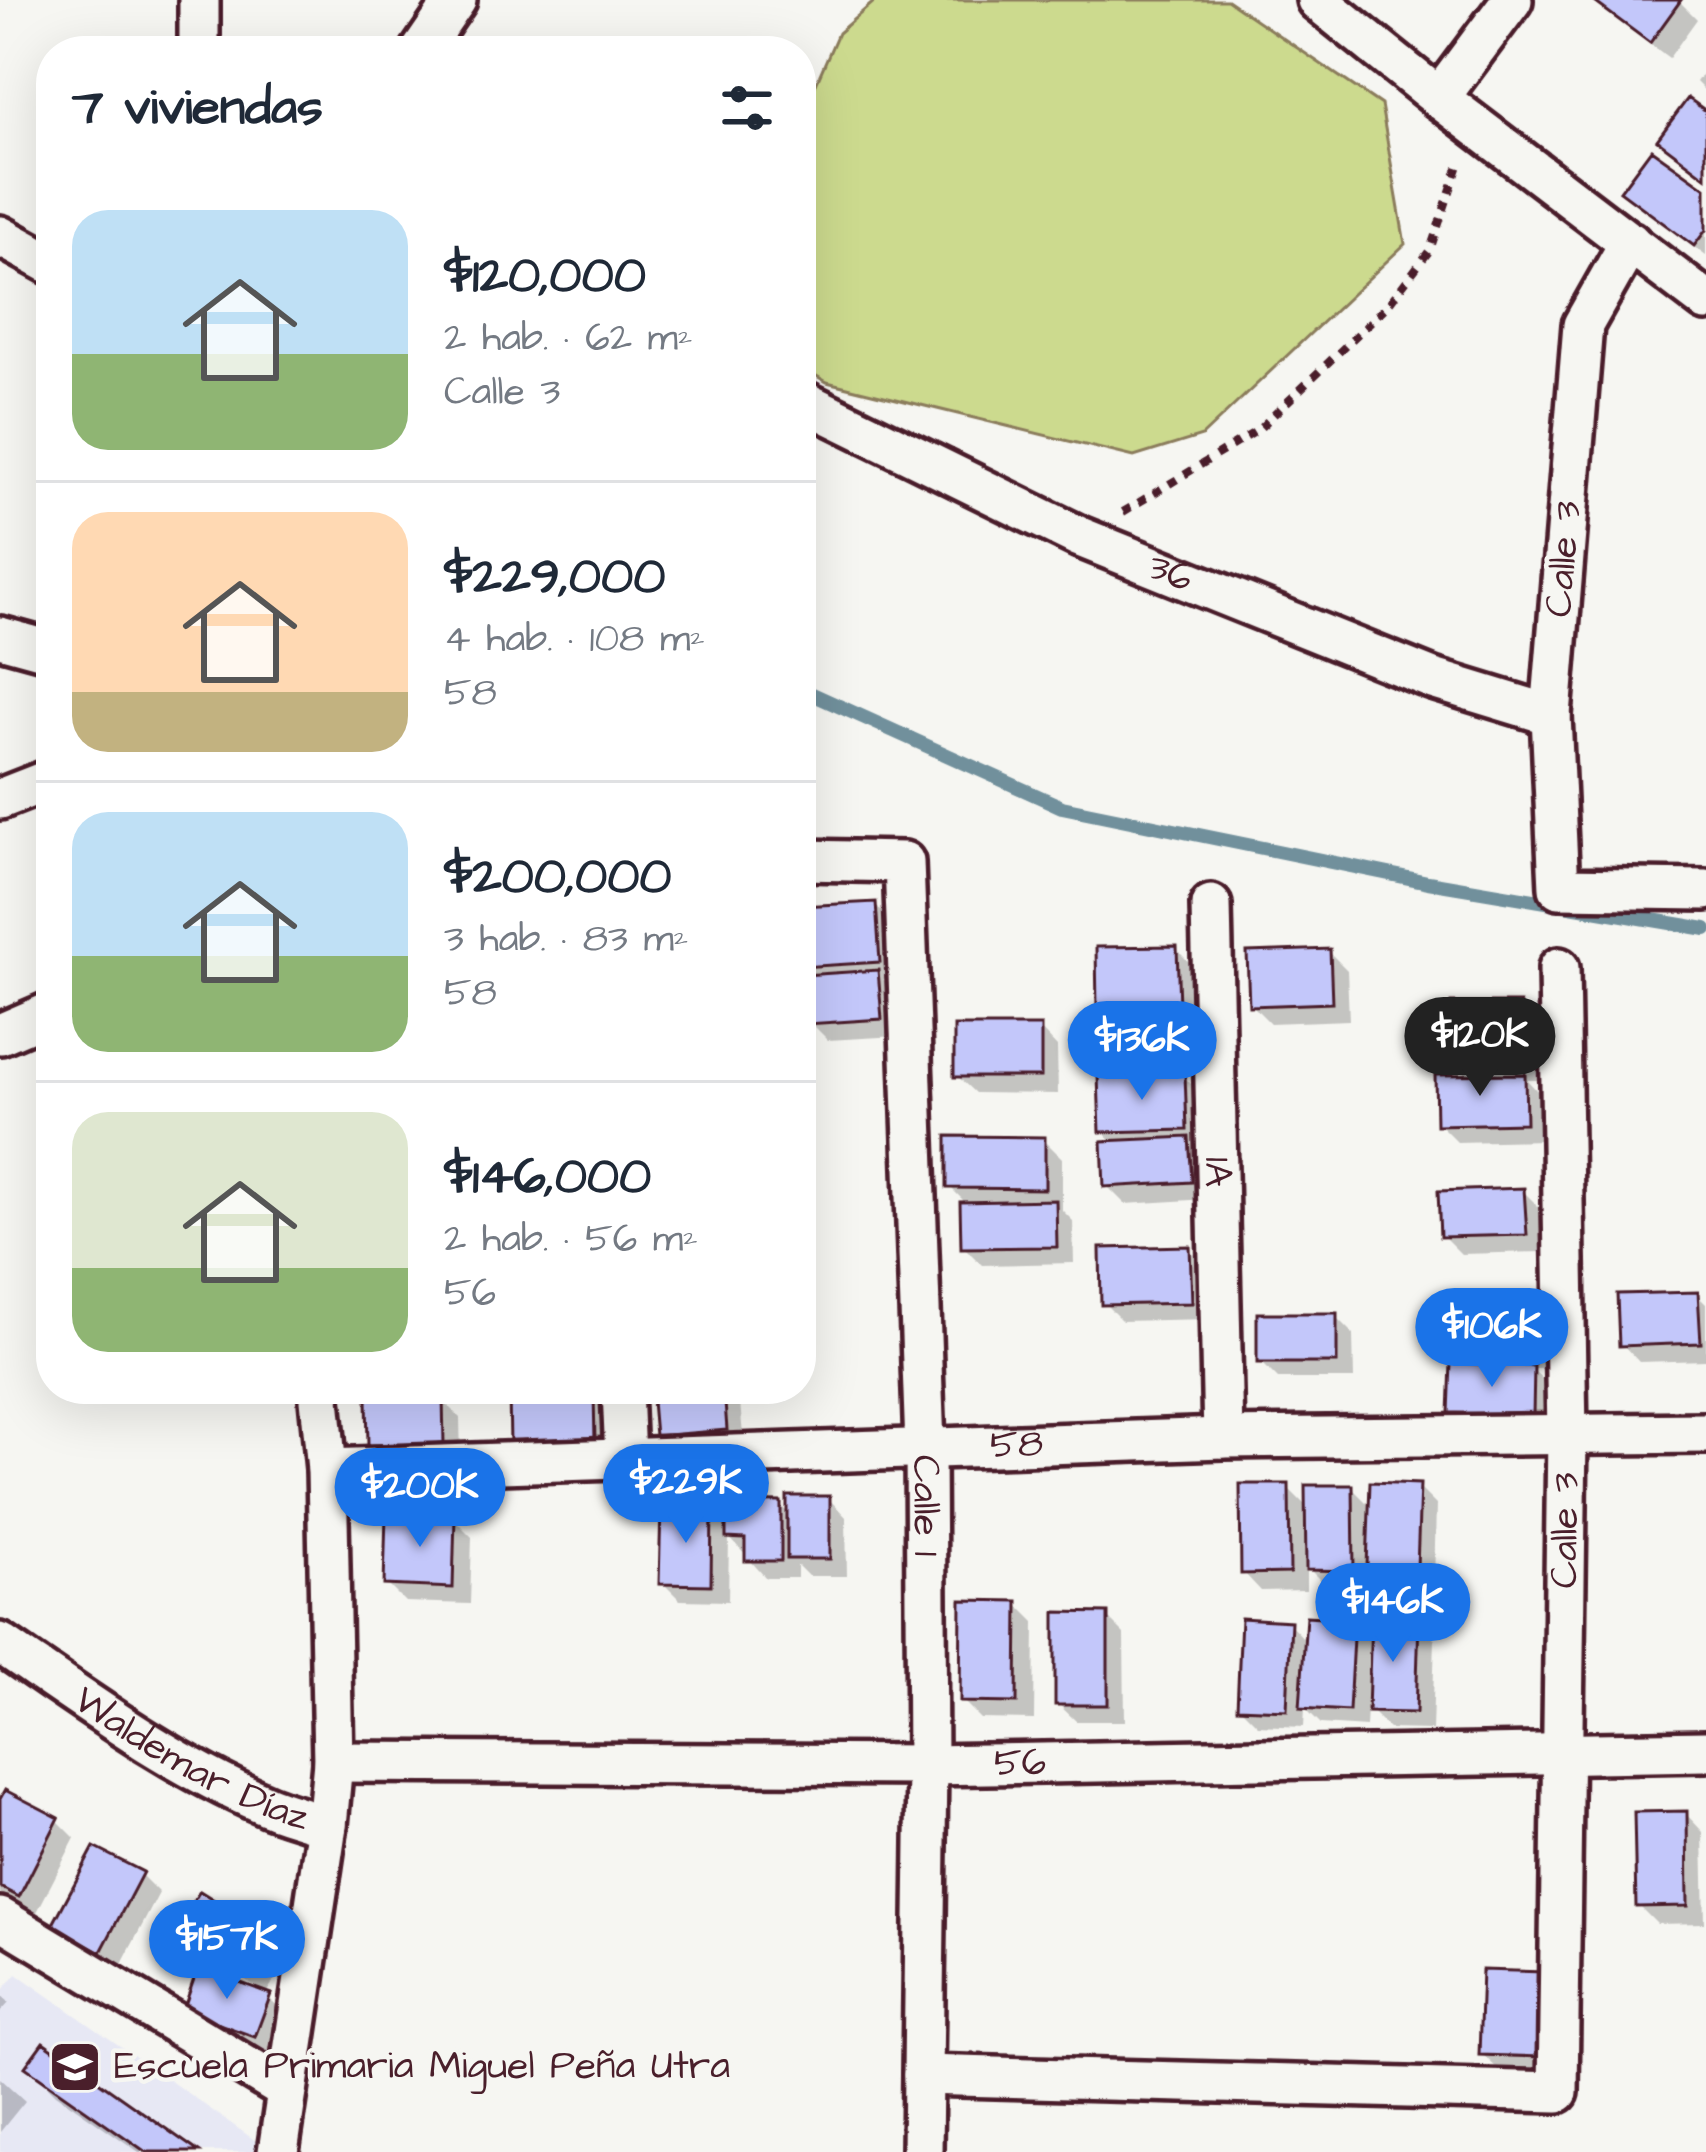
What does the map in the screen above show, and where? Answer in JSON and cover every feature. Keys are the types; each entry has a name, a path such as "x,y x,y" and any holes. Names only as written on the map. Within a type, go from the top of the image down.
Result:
{"street":[{"path":"199,0 199,36"},
{"path":"431,36 456,0"},
{"path":"1317,0 1473,124 1704,294"},
{"path":"1439,98 1513,0"},
{"path":"0,236 36,256"},
{"name":"Calle 3","path":"1630,242 1583,325 1551,715 1559,888 1706,890"},
{"name":"36","path":"816,407 1080,537 1433,679 1551,715"},
{"path":"0,637 36,647"},
{"path":"0,799 36,785"},
{"name":"Calle 1","path":"816,860 904,862 925,1447 922,2152"},
{"name":"1A","path":"1211,905 1223,1438"},
{"name":"Calle 3","path":"923,2075 1558,2092 1567,1435 1559,968"},
{"path":"0,1034 36,1018"},
{"path":"278,2152 333,1762 327,1469 320,1404"},
{"path":"623,1404 625,1459"},
{"name":"58","path":"327,1469 1223,1438 1706,1433"},
{"name":"Waldemar Díaz","path":"0,1643 215,1781 268,1806 327,1825"},
{"name":"56","path":"333,1762 927,1766 1706,1751"},
{"path":"0,1918 287,2091"}],"path":[{"path":"1080,537 1258,430 1388,306 1430,250 1473,124"}],"shaded area":[{"name":"Escuela Primaria Miguel Peña Utra","path":"17,1974 256,2141 254,2152 0,2152 0,1993"}],"green space":[{"path":"876,0 1227,0 1381,105 1405,244 1202,436 1134,457 827,382 816,376 816,84 838,33"}],"building":[{"path":"1592,0 1681,0 1650,43"},
{"path":"1688,98 1706,111 1706,177 1657,140"},
{"path":"1651,149 1706,188 1706,230 1694,246 1620,191"},
{"path":"876,902 880,962 816,966 816,905"},
{"path":"1177,946 1179,1007 1097,1009 1096,947"},
{"path":"1330,949 1332,1003 1249,1006 1247,952"},
{"path":"878,970 882,1019 816,1023 816,974"},
{"path":"1451,1003 1520,1003 1521,1064 1451,1063"},
{"path":"954,1026 1041,1026 1041,1077 954,1077"},
{"path":"1185,1074 1187,1130 1100,1132 1098,1076"},
{"path":"1525,1074 1526,1123 1436,1125 1435,1075"},
{"path":"947,1136 1045,1137 1045,1189 947,1188"},
{"path":"1189,1137 1192,1182 1104,1187 1102,1141"},
{"path":"1524,1188 1527,1235 1440,1237 1438,1191"},
{"path":"1056,1200 1057,1247 961,1248 960,1202"},
{"path":"1190,1246 1192,1303 1101,1305 1100,1248"},
{"path":"1698,1292 1701,1343 1619,1346 1617,1294"},
{"path":"1446,1300 1535,1302 1535,1352 1446,1351"},
{"path":"1257,1313 1337,1313 1337,1363 1257,1363"},
{"path":"1451,1363 1534,1366 1533,1416 1449,1413"},
{"path":"367,1404 443,1404 444,1444 368,1445"},
{"path":"509,1404 594,1404 595,1442 510,1444"},
{"path":"652,1404 725,1404 727,1430 655,1436"},
{"path":"1370,1482 1420,1484 1417,1568 1367,1566"},
{"path":"1240,1484 1289,1484 1290,1573 1241,1574"},
{"path":"1305,1485 1353,1485 1354,1571 1306,1570"},
{"path":"787,1496 830,1496 830,1559 787,1559"},
{"path":"726,1501 781,1502 781,1561 745,1561 745,1539 726,1538"},
{"path":"661,1506 712,1508 711,1585 659,1584"},
{"path":"386,1513 455,1516 453,1588 384,1585"},
{"path":"961,1600 1018,1601 1017,1703 960,1702"},
{"path":"1055,1612 1108,1613 1108,1705 1055,1705"},
{"path":"1306,1616 1354,1619 1349,1711 1300,1708"},
{"path":"1371,1617 1419,1619 1416,1713 1368,1712"},
{"path":"1241,1618 1291,1621 1287,1710 1237,1708"},
{"path":"5,1790 59,1818 19,1897 0,1887 0,1799"},
{"path":"1687,1811 1688,1906 1636,1907 1634,1812"},
{"path":"94,1847 143,1872 101,1952 52,1926"},
{"path":"200,1891 273,1937 247,1977 174,1931"},
{"path":"198,1967 271,1994 255,2037 183,2011"},
{"path":"1482,1970 1545,1972 1543,2057 1479,2055"},
{"path":"43,2042 199,2152 146,2152 25,2067"}],"waterway":[{"path":"816,696 1062,807 1428,882 1706,929"}],"place":[{"name":"Escuela Primaria Miguel Peña Utra","path":"75,2067"}]}
